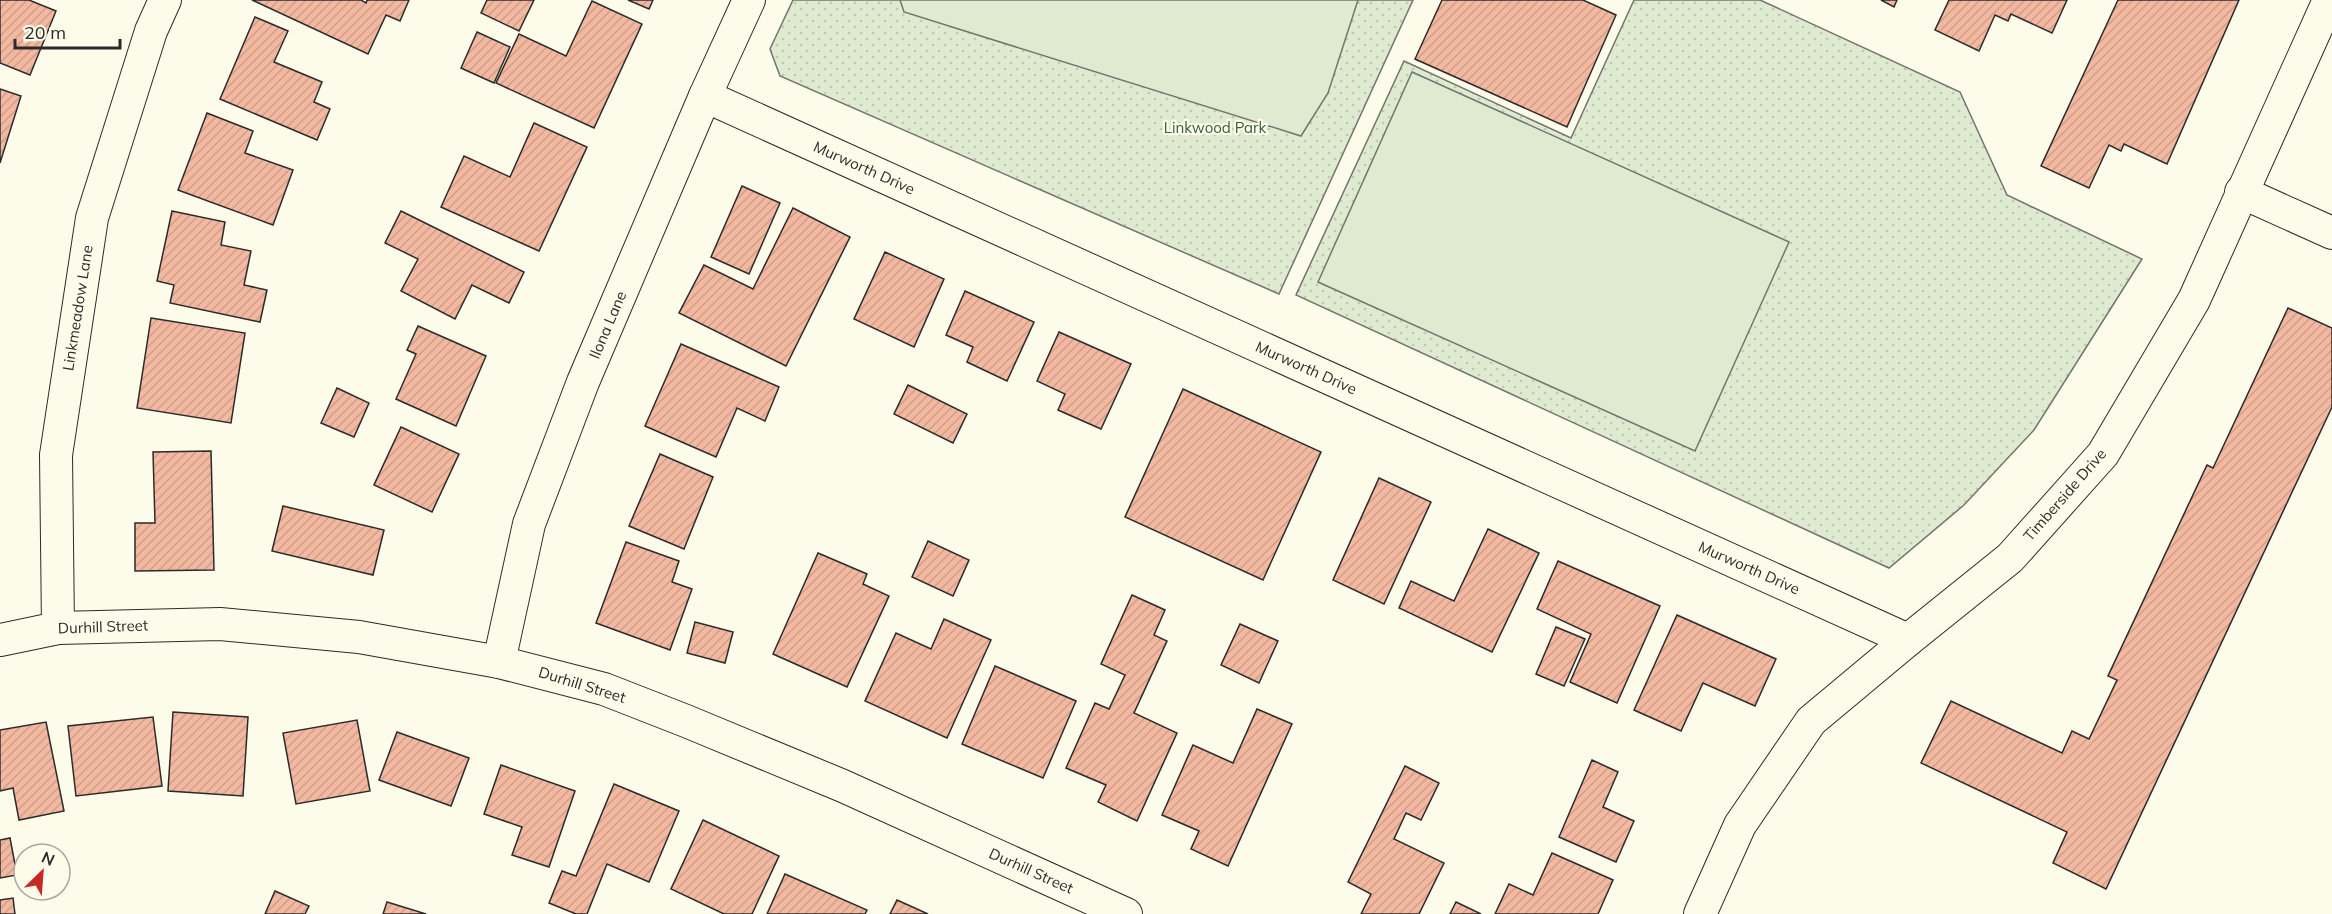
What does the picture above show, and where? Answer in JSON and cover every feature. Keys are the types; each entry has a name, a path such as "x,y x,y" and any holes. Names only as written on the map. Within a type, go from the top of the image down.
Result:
{"street":[{"name":"Linkmeadow Lane","path":"58,628 56,455 92,218 151,31 165,0"},
{"name":"Ilona Lane","path":"499,662 529,524 583,382 705,96 749,0"},
{"name":"Timberside Drive","path":"1700,914 1740,825 1811,721 2010,558 2103,454 2194,300 2329,0"},
{"name":"Murworth Drive","path":"705,96 1908,640"},
{"path":"2241,192 2332,233"},
{"name":"Durhill Street","path":"0,640 58,628 220,624 359,637 499,662 604,689 686,721 843,786 1126,914"}],"green space":[{"name":"Linkwood Park","path":"793,0 1413,0 1279,294 780,76 770,49"},
{"path":"900,0 1358,0 1328,93 1301,136 904,12"},
{"path":"1634,0 1760,0 1960,92 2007,195 2142,259 2034,430 1964,505 1889,568 1296,295 1404,61 1571,138"},
{"path":"1412,72 1789,242 1695,451 1318,282"}],"building":[{"path":"0,0 29,0 56,11 30,75 0,63"},
{"path":"252,0 361,0 366,3 367,0 409,0 400,21 386,15 368,54"},
{"path":"487,0 534,0 519,31 481,13"},
{"path":"628,0 653,0 649,9"},
{"path":"1442,0 1583,0 1616,15 1567,127 1415,59"},
{"path":"1881,0 1897,0 1894,7"},
{"path":"1949,0 2067,0 2052,33 2011,14 2008,21 1995,15 1979,51 1935,30"},
{"path":"2118,0 2239,0 2167,164 2124,144 2121,151 2109,145 2089,188 2041,166"},
{"path":"592,1 642,24 594,128 496,83 519,34 566,56"},
{"path":"255,17 288,31 274,62 322,82 314,102 330,109 317,140 220,99"},
{"path":"477,32 510,47 494,83 461,68"},
{"path":"0,89 21,96 0,163"},
{"path":"207,113 253,131 245,153 293,170 273,225 178,190"},
{"path":"534,123 587,147 539,251 441,207 464,156 510,177"},
{"path":"742,186 780,203 749,274 711,257"},
{"path":"793,208 850,237 786,366 679,313 704,265 753,289"},
{"path":"172,211 225,222 221,245 251,251 244,285 267,290 260,322 170,303 174,285 157,281"},
{"path":"401,211 524,272 509,303 472,285 455,319 401,291 418,259 385,243"},
{"path":"885,252 944,279 914,347 854,319"},
{"path":"965,291 1034,322 1007,381 967,362 973,347 946,335"},
{"path":"2288,308 2332,328 2332,407 2106,889 2053,863 2067,832 1921,763 1951,701 2062,753 2072,731 2089,739 2117,680 2108,676 2207,465 2213,468"},
{"path":"151,318 245,333 231,423 137,408"},
{"path":"418,326 486,356 456,426 396,399 416,354 407,350"},
{"path":"1059,332 1131,364 1101,429 1058,410 1065,394 1037,381"},
{"path":"681,344 779,387 765,421 737,408 716,457 645,426"},
{"path":"908,385 967,414 953,443 894,414"},
{"path":"337,388 369,403 354,437 321,423"},
{"path":"1183,389 1321,452 1263,580 1125,517"},
{"path":"401,427 459,454 432,512 374,485"},
{"path":"211,451 214,570 135,571 135,523 155,523 153,452"},
{"path":"660,454 713,477 684,549 629,526"},
{"path":"1379,478 1431,502 1384,604 1333,580"},
{"path":"283,506 384,530 373,575 272,551"},
{"path":"1488,529 1539,553 1492,652 1399,608 1411,581 1454,601"},
{"path":"928,541 969,560 953,596 912,577"},
{"path":"626,542 679,561 672,582 692,589 670,650 596,623"},
{"path":"818,553 867,574 863,584 889,596 847,687 773,654"},
{"path":"1558,561 1660,606 1617,703 1570,682 1591,634 1537,609"},
{"path":"1132,595 1165,610 1154,635 1167,641 1134,713 1177,733 1137,821 1098,802 1106,785 1066,768 1095,703 1109,709 1125,675 1101,664"},
{"path":"1677,615 1776,659 1755,706 1703,683 1681,731 1634,710"},
{"path":"944,619 991,640 947,738 865,701 896,633 931,649"},
{"path":"695,622 733,632 725,663 687,653"},
{"path":"1240,624 1278,641 1259,683 1221,665"},
{"path":"1556,627 1585,639 1564,686 1536,674"},
{"path":"995,666 1076,701 1043,778 962,744"},
{"path":"1257,709 1292,724 1228,866 1191,849 1199,831 1162,815 1193,745 1233,763"},
{"path":"173,712 248,717 243,796 168,791"},
{"path":"153,717 162,786 76,796 68,726"},
{"path":"357,720 370,791 296,804 283,733"},
{"path":"46,722 64,811 19,820 13,788 0,791 0,730"},
{"path":"397,732 469,758 451,806 379,780"},
{"path":"1592,760 1618,772 1603,807 1634,821 1616,862 1559,837"},
{"path":"501,765 575,791 549,867 512,855 522,827 484,814"},
{"path":"1405,766 1439,783 1421,820 1406,813 1394,839 1444,863 1419,914 1361,914 1371,894 1348,882"},
{"path":"614,784 679,811 649,882 607,864 587,914 576,914 549,903 562,871 576,876"},
{"path":"703,820 779,856 752,914 724,914 671,889"},
{"path":"10,838 12,876 0,878 0,840"},
{"path":"1552,853 1613,880 1598,914 1495,914 1509,884 1533,895"},
{"path":"785,874 867,910 865,914 767,914"},
{"path":"275,891 309,906 305,914 265,914"},
{"path":"12,898 15,914 0,914 0,900"},
{"path":"897,900 928,914 890,914"},
{"path":"387,902 426,914 383,914"},
{"path":"1456,902 1481,914 1450,914"}]}
